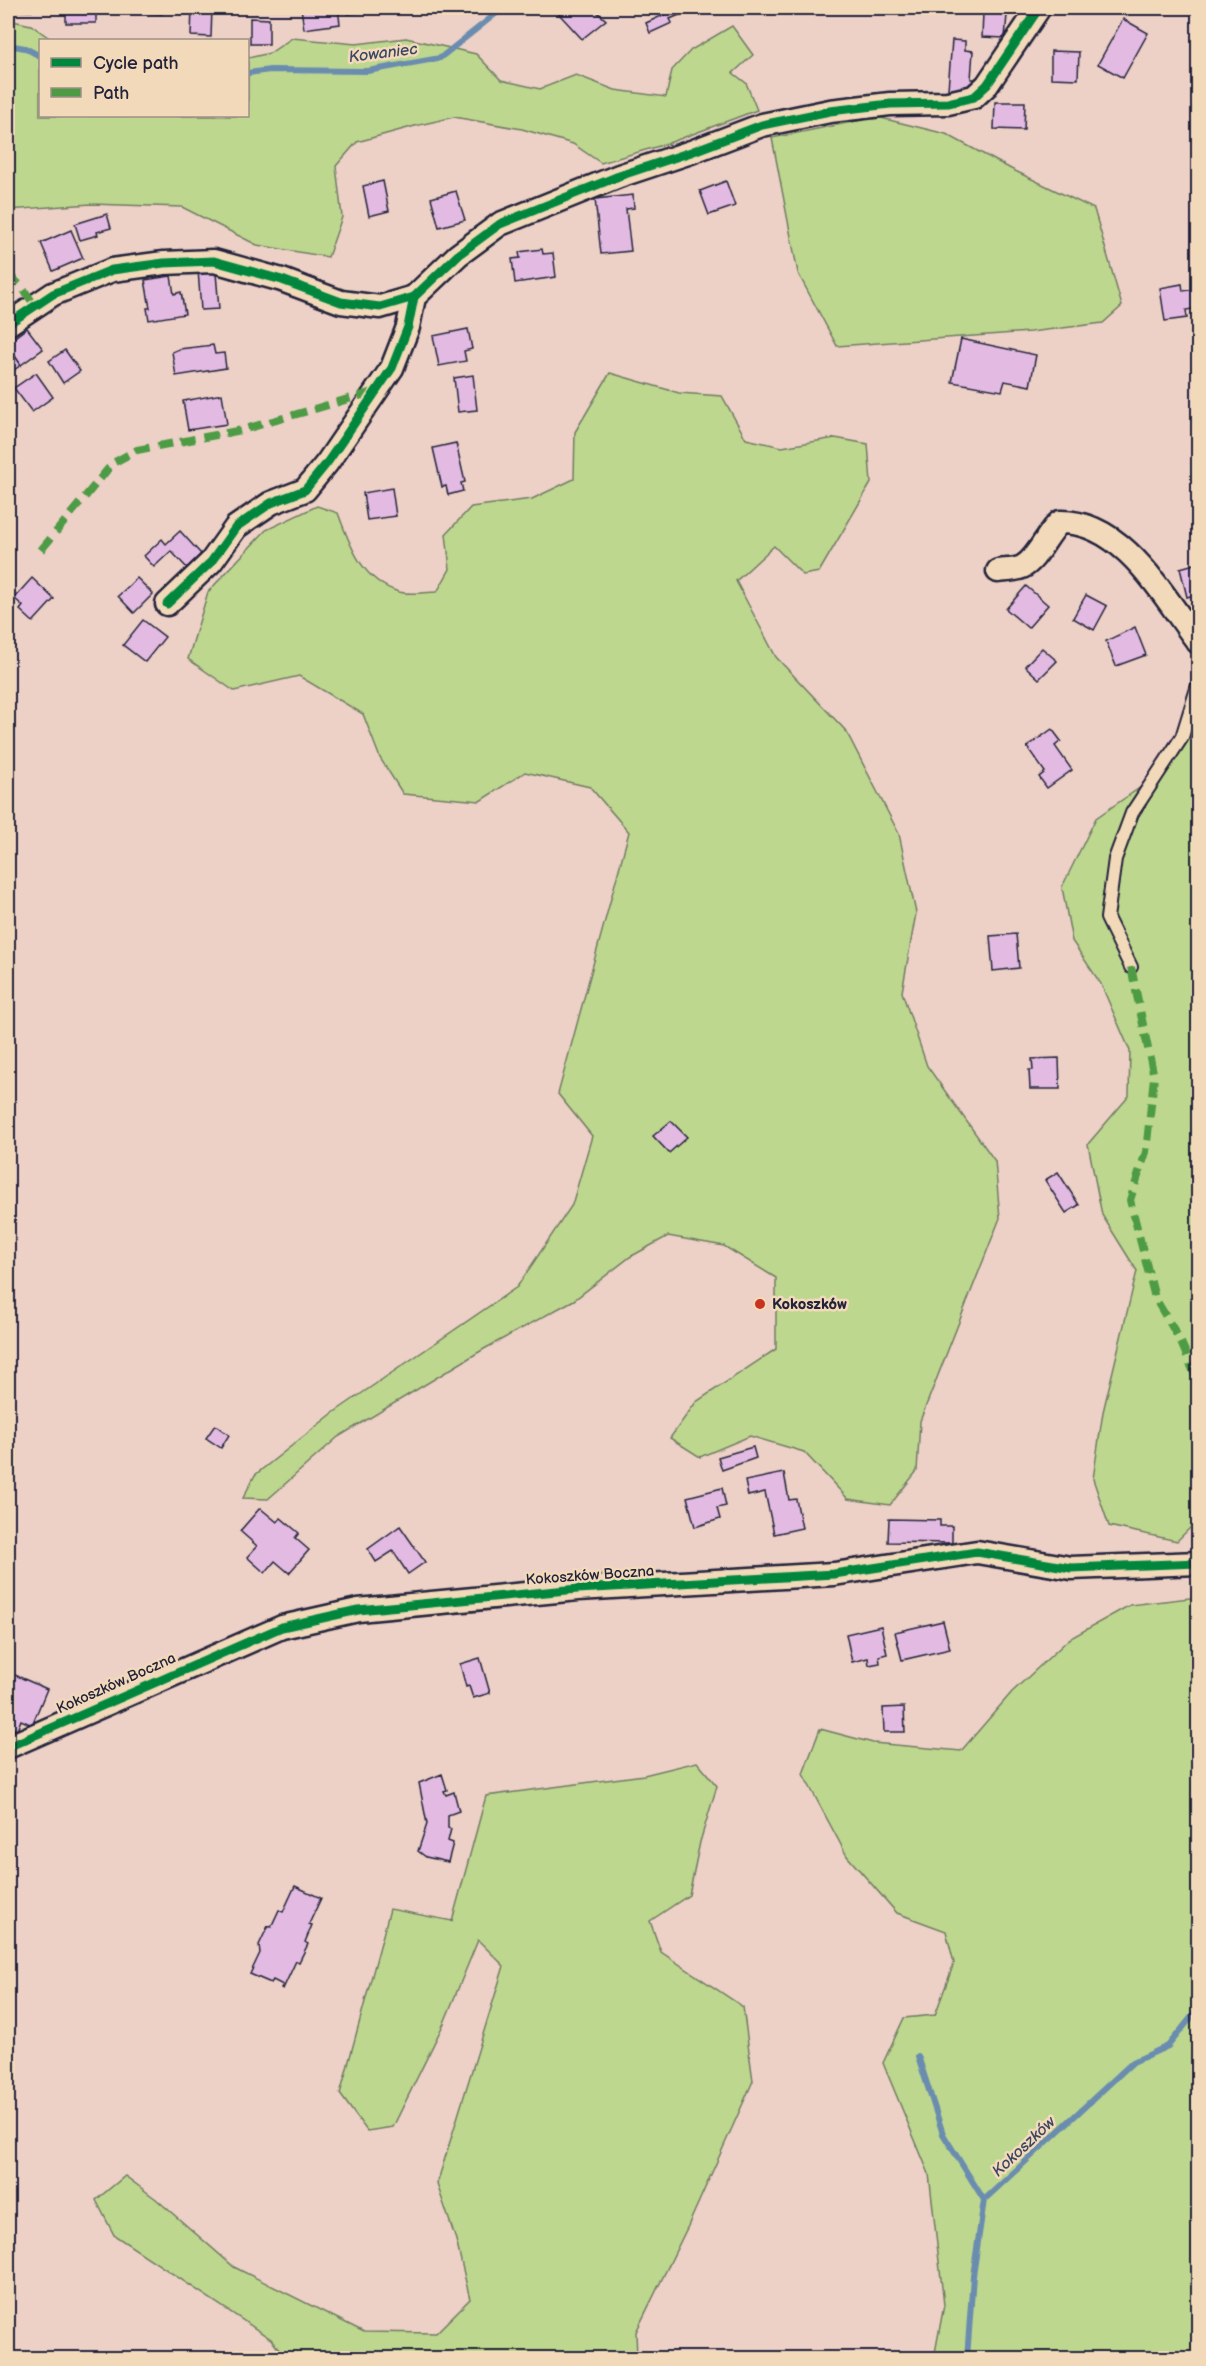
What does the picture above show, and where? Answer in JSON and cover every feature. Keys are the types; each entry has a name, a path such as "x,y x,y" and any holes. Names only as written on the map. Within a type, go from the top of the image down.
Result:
{"street":[{"path":"8,324 53,294 112,270 164,263 214,261 282,280 341,302 380,307 414,297 458,255 501,224 619,176 692,152 762,125 830,111 890,104 948,103 974,97 987,85 1039,8"},
{"path":"167,604 211,562 236,527 271,503 305,490 327,463 392,368 408,327 414,297"},
{"path":"998,571 1023,567 1038,551 1050,531 1060,522 1073,522 1091,527 1116,543 1143,567 1198,642"},
{"name":"Kokoszków Boczna","path":"8,1747 282,1627 358,1610 578,1589 834,1575 977,1552 1071,1568 1198,1563"}],"lane":[{"path":"1131,967 1107,918 1114,859 1132,813 1182,737 1198,685"}],"green space":[{"path":"8,20 31,25 51,39 39,39 39,117 249,117 249,58 270,53 292,38 356,44 406,38 476,54 501,80 540,89 576,75 615,90 666,97 672,70 691,50 732,26 753,55 733,73 746,83 757,110 666,144 601,163 573,144 522,129 454,117 357,142 336,166 342,217 328,257 257,245 182,207 91,204 8,210"},
{"path":"877,117 946,134 1011,169 1094,209 1122,306 1103,323 1030,332 837,346 798,273 772,138"},
{"path":"610,373 679,393 722,396 746,439 782,447 835,438 868,444 871,483 819,572 803,575 774,546 736,581 776,657 846,731 899,834 916,913 902,992 927,1066 995,1161 1000,1218 920,1421 917,1471 890,1505 848,1499 804,1452 750,1436 700,1457 670,1438 696,1402 776,1349 776,1278 724,1246 668,1236 630,1257 574,1300 484,1349 338,1437 268,1499 243,1498 255,1475 333,1413 517,1287 572,1205 592,1136 558,1094 629,832 590,787 525,772 480,801 403,794 380,758 363,714 299,676 234,691 188,659 208,592 266,530 317,506 338,513 359,561 376,580 399,592 437,592 450,569 446,534 471,507 532,499 574,479 575,432"},
{"path":"1198,715 1198,1520 1177,1541 1109,1526 1093,1479 1103,1412 1137,1271 1102,1215 1088,1144 1129,1096 1130,1051 1101,984 1072,941 1062,887 1096,818 1151,780"},
{"path":"1198,1597 1198,2358 934,2358 944,2305 929,2174 883,2063 904,2018 935,2015 954,1963 946,1931 897,1913 847,1856 803,1774 820,1729 873,1743 961,1751 1012,1692 1069,1639 1130,1605"},
{"path":"697,1762 717,1786 700,1842 689,1895 650,1921 661,1952 743,2007 753,2081 688,2226 636,2332 637,2358 285,2358 271,2339 114,2235 96,2200 125,2176 156,2199 234,2267 364,2332 436,2333 470,2299 456,2240 437,2184 504,1966 478,1940 444,2023 393,2127 367,2131 340,2094 390,1909 452,1921 486,1796 644,1775"}],"building":[{"path":"8,8 32,8 32,11 8,10"},
{"path":"66,8 96,8 96,23 66,23"},
{"path":"132,8 162,8 162,14 132,12"},
{"path":"192,8 212,8 211,37 191,36"},
{"path":"301,8 338,8 340,24 304,29"},
{"path":"347,8 364,8 364,12 348,14"},
{"path":"568,8 593,8 606,20 582,39 559,14"},
{"path":"696,8 670,19 672,23 650,33 646,23 668,13 666,9"},
{"path":"983,13 1007,15 1005,38 982,37"},
{"path":"250,18 269,19 269,44 250,44"},
{"path":"1123,19 1148,33 1123,78 1098,64"},
{"path":"952,40 965,41 965,50 973,51 971,79 977,79 976,87 971,90 948,89"},
{"path":"1051,51 1079,52 1078,79 1051,78"},
{"path":"995,102 1025,102 1024,130 994,129"},
{"path":"383,181 389,211 369,216 363,186"},
{"path":"726,181 735,206 709,215 700,191"},
{"path":"456,191 465,220 439,227 431,198"},
{"path":"633,195 634,208 626,209 631,251 601,254 595,199"},
{"path":"107,214 111,228 97,232 98,235 80,240 75,224"},
{"path":"71,230 83,258 53,271 41,243"},
{"path":"542,249 543,254 553,253 556,277 515,283 512,259 520,258 519,252"},
{"path":"198,270 216,273 219,309 201,310"},
{"path":"171,276 174,294 181,292 185,314 149,320 147,308 150,308 145,280"},
{"path":"1182,284 1183,291 1198,289 1198,308 1186,310 1187,318 1165,321 1160,288"},
{"path":"27,328 43,349 21,365 8,346 8,342"},
{"path":"468,329 472,349 464,351 466,361 439,366 433,336"},
{"path":"961,339 1036,355 1030,386 1005,381 1002,391 952,382"},
{"path":"213,345 215,354 224,353 226,368 176,376 172,352"},
{"path":"8,346 21,365 8,374"},
{"path":"65,350 80,371 63,383 49,361"},
{"path":"36,373 53,397 32,412 14,388"},
{"path":"473,375 477,410 458,412 454,378"},
{"path":"222,394 227,424 188,430 183,401"},
{"path":"456,443 465,482 461,483 463,491 448,495 446,486 442,487 433,448"},
{"path":"392,488 396,516 367,520 363,493"},
{"path":"180,531 201,554 187,568 171,551 154,567 144,556 162,539 166,544"},
{"path":"1198,563 1198,594 1187,597 1180,568"},
{"path":"32,578 54,599 33,622 20,610 23,606 14,598"},
{"path":"137,578 153,594 134,613 118,596"},
{"path":"1026,586 1048,605 1028,628 1006,609"},
{"path":"1086,595 1107,606 1094,630 1073,618"},
{"path":"143,620 165,637 145,662 123,645"},
{"path":"1135,627 1146,655 1116,666 1106,641"},
{"path":"1042,648 1057,661 1039,679 1025,666"},
{"path":"1052,729 1061,741 1055,746 1072,770 1047,788 1039,777 1045,772 1027,747"},
{"path":"1016,934 1019,968 993,971 990,936"},
{"path":"1059,1058 1060,1089 1030,1089 1029,1070 1033,1070 1032,1059"},
{"path":"671,1121 687,1137 669,1153 653,1136"},
{"path":"1058,1172 1079,1205 1066,1213 1045,1180"},
{"path":"215,1425 229,1435 221,1448 206,1438"},
{"path":"753,1447 756,1458 722,1470 718,1457"},
{"path":"784,1473 789,1500 796,1499 802,1528 774,1534 765,1492 748,1496 745,1481"},
{"path":"722,1488 726,1506 717,1508 720,1519 695,1527 687,1497"},
{"path":"260,1508 277,1522 281,1518 299,1533 295,1538 309,1550 289,1573 275,1561 265,1573 247,1557 257,1546 240,1531"},
{"path":"889,1519 940,1520 940,1526 952,1526 952,1543 888,1542"},
{"path":"400,1526 425,1562 408,1574 393,1551 376,1562 368,1549"},
{"path":"943,1621 950,1649 902,1660 895,1632"},
{"path":"881,1626 887,1654 879,1656 880,1663 869,1665 868,1658 852,1662 846,1634"},
{"path":"480,1658 490,1693 473,1698 469,1686 466,1687 460,1664"},
{"path":"8,1672 47,1689 32,1725 21,1720 17,1730 8,1726"},
{"path":"904,1707 905,1732 884,1732 883,1708"},
{"path":"442,1774 447,1790 444,1791 446,1795 454,1792 459,1811 448,1815 448,1828 451,1829 448,1841 453,1843 448,1862 426,1857 418,1851 427,1824 419,1783"},
{"path":"295,1886 321,1898 309,1924 312,1925 305,1942 308,1944 299,1962 296,1961 283,1989 281,1988 283,1985 273,1980 271,1983 250,1974 260,1953 259,1945 268,1926 271,1927 279,1910 283,1912"}],"waterway":[{"name":"Kowaniec","path":"249,73 270,70 368,71 440,58 503,8"},
{"name":"Kowaniec","path":"8,45 25,48 39,55"},
{"name":"Kokoszków","path":"967,2358 973,2276 984,2200 1133,2062 1168,2046 1198,2009"},
{"path":"918,2056 943,2134 984,2200"}],"marked path":[{"path":"8,274 22,287 35,306"},
{"path":"41,550 113,463 137,450 242,430 376,391"},
{"path":"1131,967 1154,1077 1146,1152 1130,1200 1155,1298 1180,1340 1198,1382"}],"cycle path":[{"path":"167,604 211,562 236,527 271,503 305,490 327,463 392,368 408,327 414,297 458,255 500,224 619,176 762,125 830,111 890,104 948,103 974,97 987,85 1039,8"},
{"path":"8,324 53,294 112,270 164,263 214,261 282,280 341,302 380,307 414,297"},
{"path":"8,1747 282,1627 358,1610 578,1589 834,1574 977,1552 1071,1568 1198,1563"}],"place":[{"name":"Kokoszków","path":"760,1304"}]}
